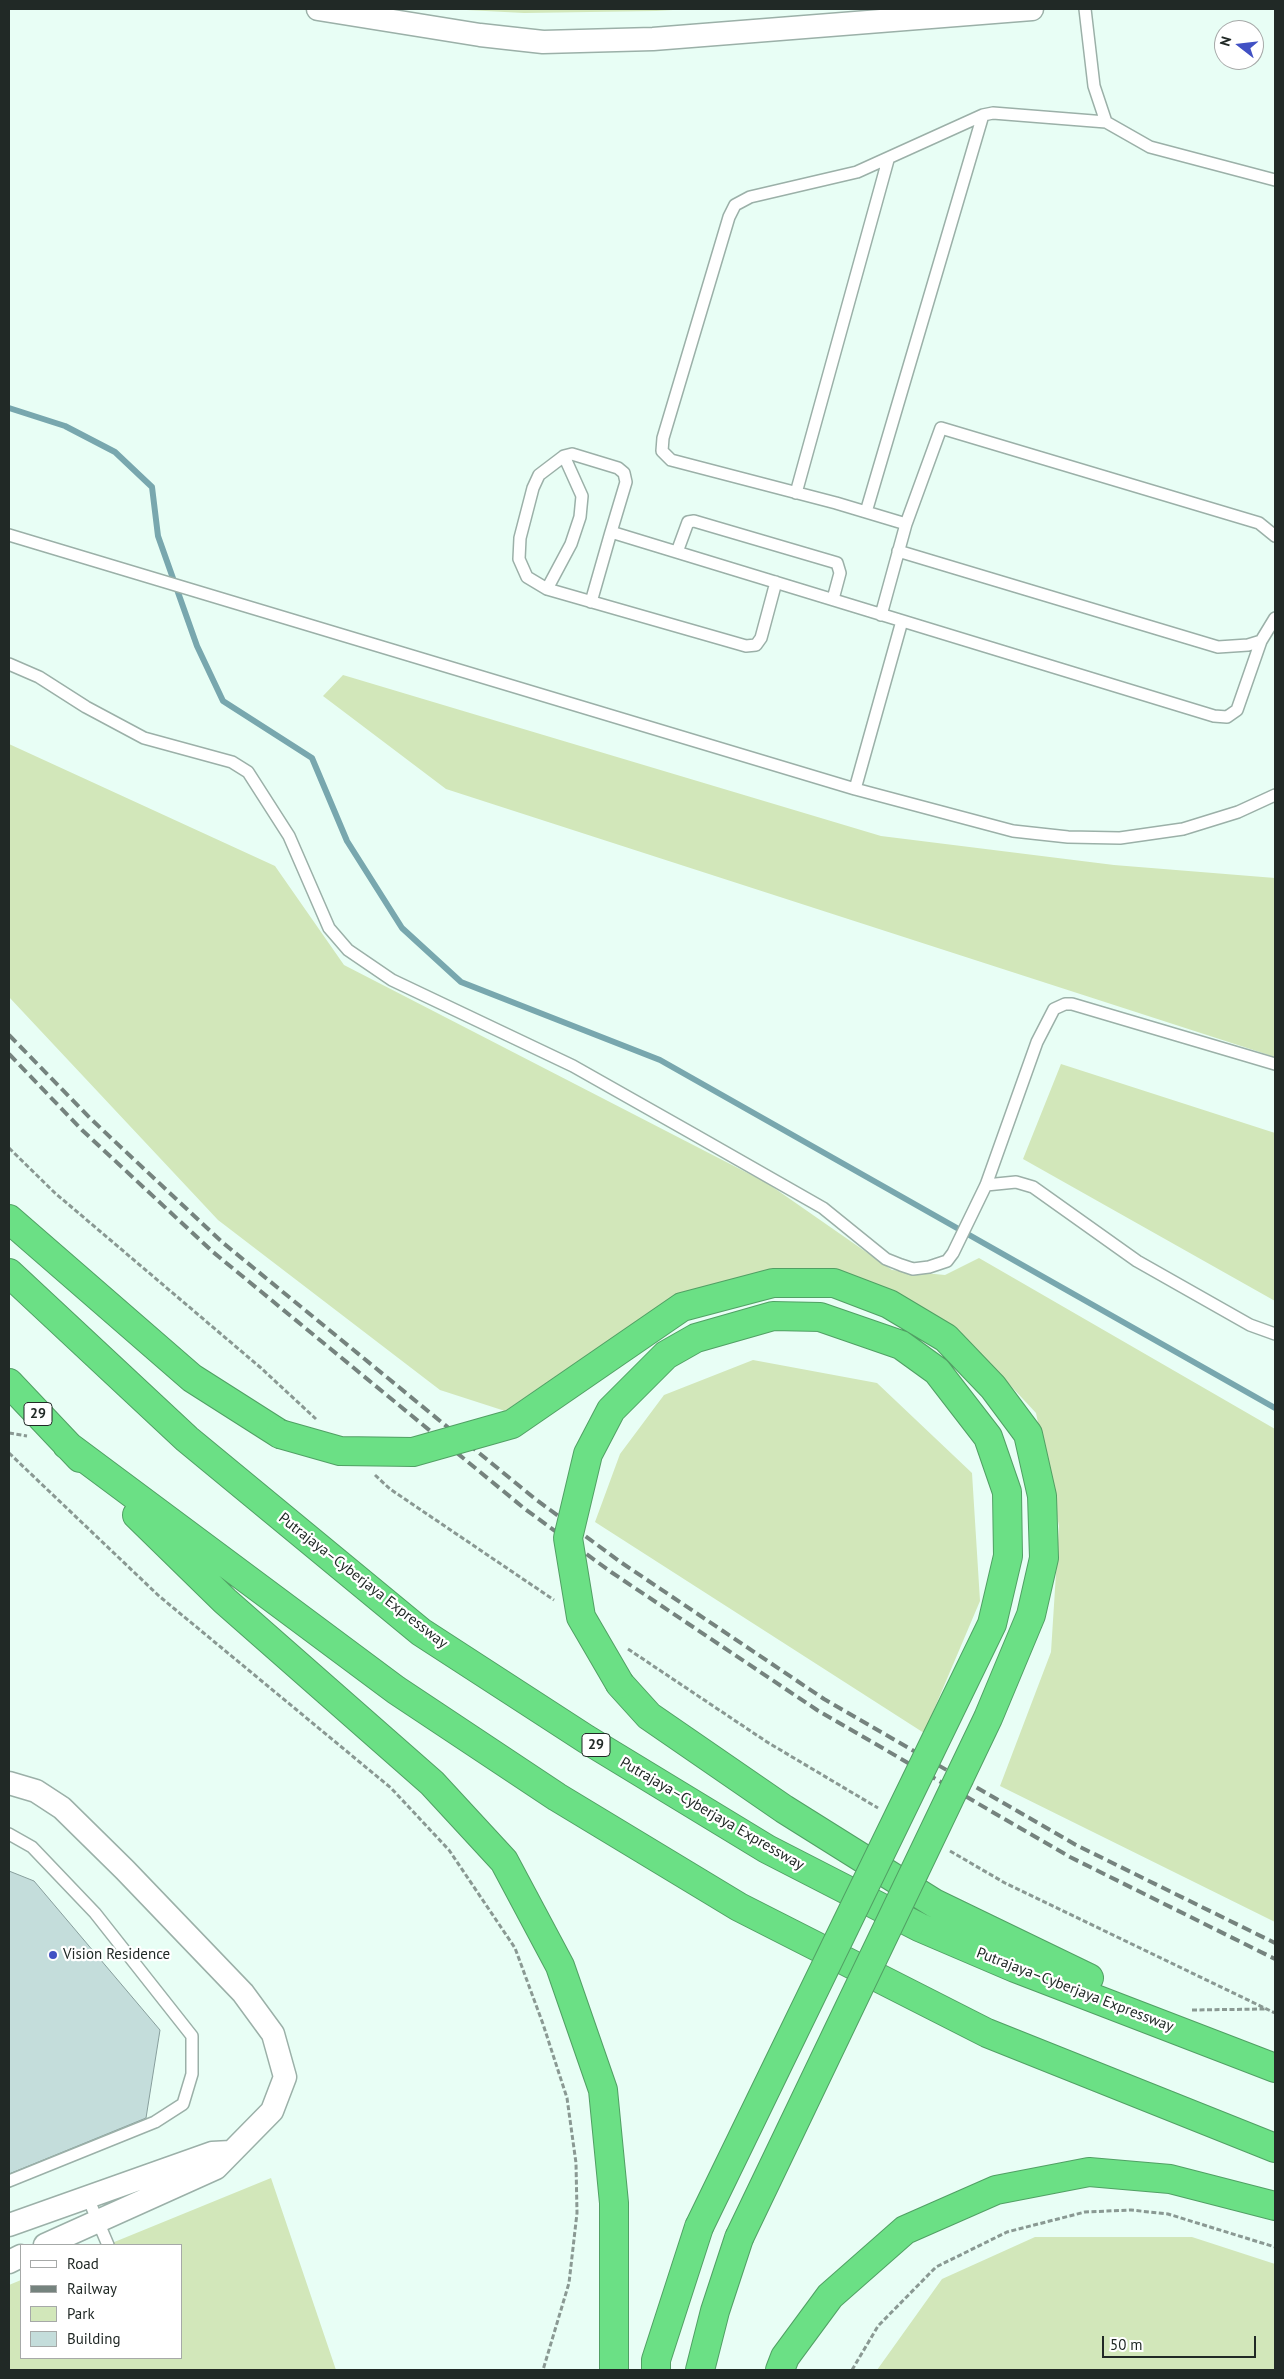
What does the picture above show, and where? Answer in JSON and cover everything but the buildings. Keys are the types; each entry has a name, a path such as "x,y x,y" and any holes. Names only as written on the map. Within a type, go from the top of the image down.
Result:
{"highway":[{"path":"9,1219 192,1378 280,1434 340,1451 413,1452 512,1424 682,1307 773,1283 834,1283 889,1304 946,1338 993,1387 1028,1434 1042,1496 1044,1558 1031,1615 988,1718 739,2238 715,2311 700,2370"},
{"name":"Putrajaya–Cyberjaya Expressway","path":"9,1273 187,1439 421,1632 586,1739 767,1849 919,1927 1015,1968 1275,2067"},
{"path":"656,2370 656,2360 698,2227 992,1624 1008,1556 1007,1492 988,1437 937,1371 901,1345 820,1317 773,1316 696,1338 666,1354 612,1410 588,1454 568,1538 582,1617 620,1684 649,1716 784,1809 934,1903 1275,2067"},
{"name":"29","path":"9,1383 67,1445 396,1690 558,1797 738,1907 987,2033 1275,2148"},
{"path":"67,1445 224,1601 432,1783 504,1861 560,1966 602,2090 614,2203 614,2370"},
{"path":"780,2370 785,2357 830,2296 904,2230 996,2190 1089,2172 1170,2179 1275,2206"}],"street":[{"path":"318,9 480,35 542,42 652,38 1032,9"},
{"path":"9,1783 36,1791 62,1808 132,1877 243,1993 272,2034 285,2077 272,2111 216,2168 47,2244"},
{"path":"9,2225 212,2154 231,2152"}],"lane":[{"path":"1085,9 1094,86 1106,122"},
{"path":"906,524 796,492 671,460 662,451 663,438 729,217 736,205 750,197 856,172 888,160 983,115 993,113 1106,122 1150,147 1275,180"},
{"path":"866,512 983,115"},
{"path":"796,492 888,160"},
{"path":"881,615 906,524 941,428 1259,523 1275,536"},
{"path":"591,602 626,482 624,473 618,468 572,454 564,456 539,475 533,488 518,549 527,577 547,589 591,602 746,646 756,645 761,638 776,582"},
{"path":"547,589 570,544 580,517 582,496 564,456"},
{"path":"677,552 688,522 694,521 837,563 840,573 833,599"},
{"path":"611,532 1214,716 1227,717 1237,710 1261,641 1275,618"},
{"path":"9,535 855,789 1013,831 1068,837 1120,838 1183,828 1238,812 1275,795"},
{"path":"898,551 1218,646 1248,645 1261,641"},
{"path":"855,789 902,622"},
{"path":"9,664 39,677 86,707 144,738 232,762 248,772 289,836 329,928 348,950 392,980 573,1066 822,1208 886,1259 913,1269 947,1261 953,1253 986,1185 1037,1042 1054,1009 1064,1004 1100,1011 1275,1064"},
{"path":"986,1185 1016,1182 1033,1187 1137,1261 1250,1325 1275,1334"},
{"path":"9,1834 32,1846 95,1913 192,2036 192,2074 183,2104 155,2122 45,2164 9,2181"},
{"path":"88,2198 108,2244"}],"path":[{"path":"9,1148 55,1193 262,1368 318,1422"},
{"path":"9,1453 158,1596 391,1788 449,1850 515,1948 543,2024 567,2098 576,2163 577,2213 569,2283 543,2370"},
{"path":"368,1468 390,1489 555,1601"},
{"path":"620,1644 768,1742 886,1813"},
{"path":"946,1848 1005,1883 1275,2013"},
{"path":"1156,2010 1268,2009"},
{"path":"852,2370 878,2326 936,2267 1007,2232 1085,2212 1132,2210 1168,2214 1275,2247"}],"green space":[{"path":"447,9 690,9 524,13"},
{"path":"343,675 881,836 1114,865 1275,878 1275,1057 446,789 323,696"},
{"path":"9,744 275,866 344,965 767,1183 892,1270 945,1275 979,1258 1275,1429 1275,1922 1000,1786 1051,1652 1059,1526 1036,1413 956,1327 863,1279 782,1272 675,1295 505,1411 440,1390 218,1220 9,997"},
{"path":"1061,1064 1275,1133 1275,1301 1023,1159"},
{"path":"753,1360 877,1383 972,1473 980,1601 924,1733 595,1522 620,1454 664,1395"},
{"path":"271,2178 336,2370 9,2370 9,2285 20,2280 20,2359 182,2359 182,2244 109,2244"},
{"path":"1035,2237 1192,2237 1275,2264 1275,2370 877,2370 942,2279"}],"waterway":[{"path":"9,408 65,426 115,452 152,487 158,536 197,646 223,701 312,758 347,841 402,928 461,982 660,1060 1275,1408"}],"railway":[{"path":"9,1035 92,1120 222,1242 534,1498 619,1561 824,1699 1076,1845 1275,1943"},
{"path":"9,1054 82,1130 213,1252 525,1509 611,1572 817,1710 1070,1857 1275,1959"}],"place":[{"name":"Vision Residence","path":"53,1955"}]}
